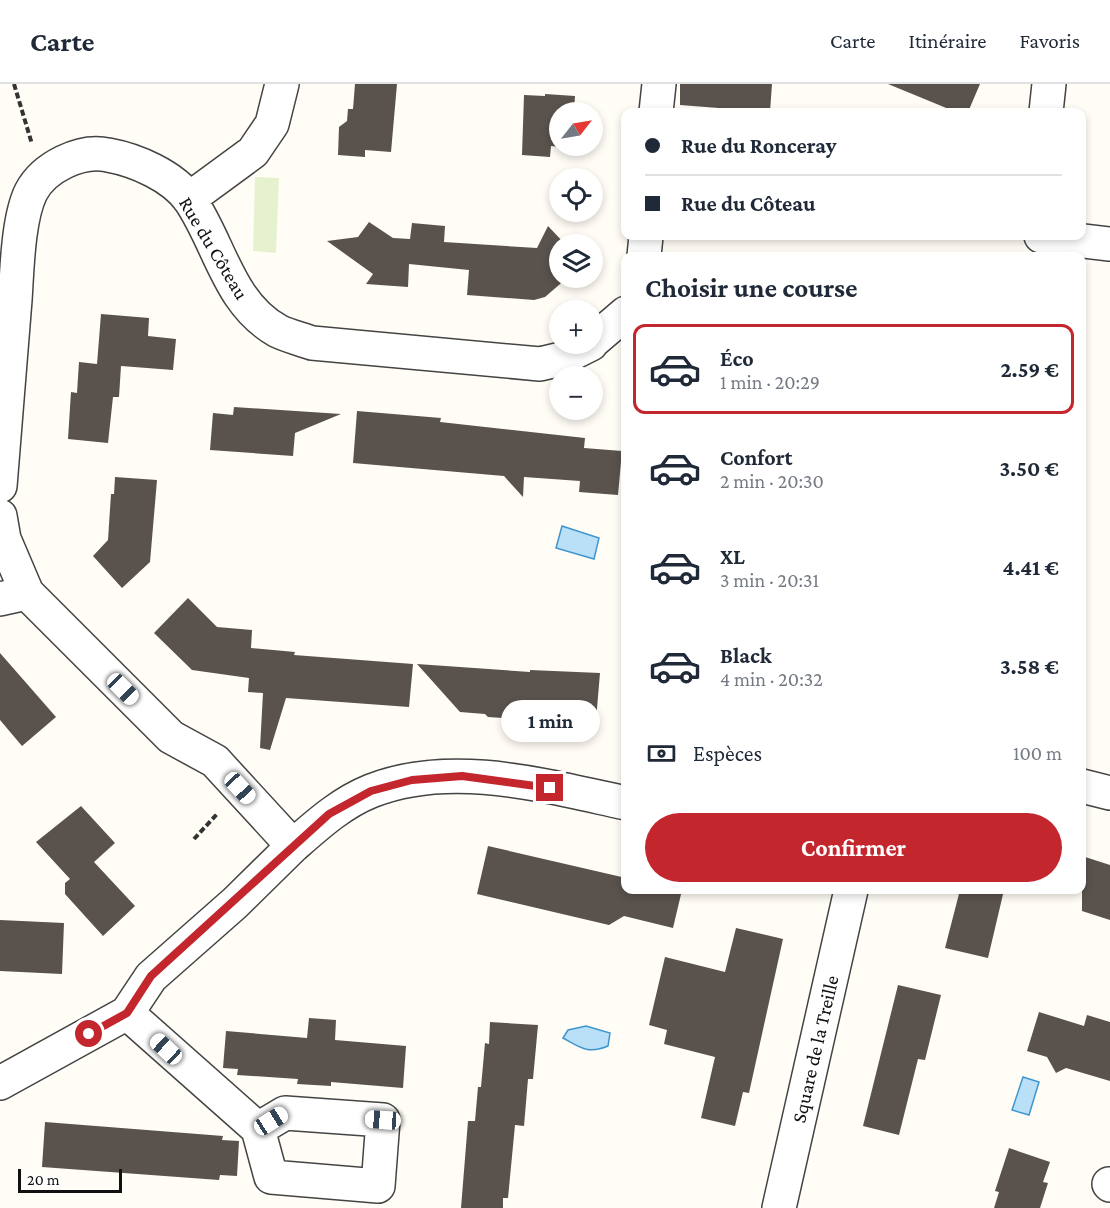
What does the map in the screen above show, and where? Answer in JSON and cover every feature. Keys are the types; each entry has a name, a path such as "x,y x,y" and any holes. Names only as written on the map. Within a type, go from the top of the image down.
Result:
{"street":[{"path":"189,199 253,152 272,124 282,84"},
{"path":"656,108 659,84"},
{"path":"1046,108 1049,84"},
{"name":"Rue du Côteau","path":"42,176 61,163 98,153 127,159 165,177 189,199 237,291 256,315 278,332 312,343 540,364 571,354"},
{"path":"0,486 19,244 30,193 42,176"},
{"path":"1074,240 1110,244"},
{"name":"Rue du Côteau","path":"603,333 621,317"},
{"path":"0,516 14,596 171,737 215,762 293,846"},
{"path":"0,1083 127,1013 151,976 235,903 293,846 329,814 371,791 412,780 483,777 573,791 621,802"},
{"path":"1086,787 1110,793"},
{"name":"Square de la Treille","path":"779,1208 850,894"},
{"path":"127,1013 258,1129"}],"path":[{"path":"14,84 42,176"}],"green space":[{"path":"255,177 279,178 276,253 253,251"}],"water":[{"path":"562,526 599,538 594,559 556,548"},
{"path":"586,1026 610,1033 608,1046 588,1050 563,1038 568,1030"},
{"path":"1023,1077 1039,1082 1029,1115 1012,1110"}],"building":[{"path":"355,84 397,84 391,152 365,150 365,157 338,155 339,127 347,121 348,109 353,109"},
{"path":"680,84 772,84 770,108 680,105"},
{"path":"888,84 980,84 970,108 946,108"},
{"path":"545,94 575,96 575,102 549,102 550,157 522,155 524,95 545,96"},
{"path":"369,222 393,238 410,239 412,223 445,226 444,242 537,248 548,226 556,234 549,234 549,288 555,288 545,297 534,300 467,295 469,270 409,264 408,287 366,284 373,274 327,241 358,237"},
{"path":"101,314 149,318 148,336 176,339 173,370 121,366 119,397 113,397 108,443 68,439 71,392 77,393 79,362 97,364"},
{"path":"234,407 341,414 295,433 293,456 210,450 213,413 233,415"},
{"path":"357,411 441,418 440,422 585,438 584,448 621,451 618,495 579,492 580,481 524,477 523,497 504,476 353,463"},
{"path":"115,477 157,480 150,562 122,588 93,556 108,540 111,494 114,494"},
{"path":"188,598 217,627 252,630 251,648 295,652 294,655 413,664 409,707 286,698 270,750 260,748 263,693 248,692 249,678 192,670 154,633"},
{"path":"0,653 56,717 22,746 0,720"},
{"path":"417,664 530,672 530,670 600,673 596,720 578,719 573,723 488,717 485,714 460,712"},
{"path":"81,806 115,843 94,862 135,906 103,936 65,894 65,883 70,879 36,842"},
{"path":"488,846 621,877 621,894 681,894 673,928 624,916 609,925 477,894"},
{"path":"1086,857 1110,865 1110,920 1082,911 1082,894 1086,894"},
{"path":"959,894 1003,894 988,958 945,948"},
{"path":"0,920 64,923 62,974 0,971"},
{"path":"736,928 783,939 749,1093 743,1092 735,1126 701,1118 715,1057 664,1044 667,1030 649,1025 665,957 725,972"},
{"path":"898,985 941,995 925,1060 918,1059 899,1135 863,1126"},
{"path":"1039,1012 1084,1026 1087,1015 1110,1022 1110,1081 1066,1068 1056,1073 1047,1057 1027,1051"},
{"path":"309,1018 336,1020 335,1040 406,1046 403,1088 331,1082 331,1086 297,1084 298,1079 237,1075 238,1069 223,1068 226,1031 307,1038"},
{"path":"490,1022 538,1025 533,1079 528,1079 524,1126 515,1125 508,1198 503,1198 503,1208 461,1208 468,1121 475,1121 485,1043 489,1044"},
{"path":"45,1122 223,1136 222,1140 239,1141 237,1176 220,1175 219,1180 42,1167"},
{"path":"1009,1148 1050,1162 1043,1182 1048,1183 1040,1208 994,1208 999,1192 995,1191"}],"route":[{"path":"89,1034 127,1013 151,976 235,903 329,814 371,791 412,780 462,776 483,777 550,788"}]}
